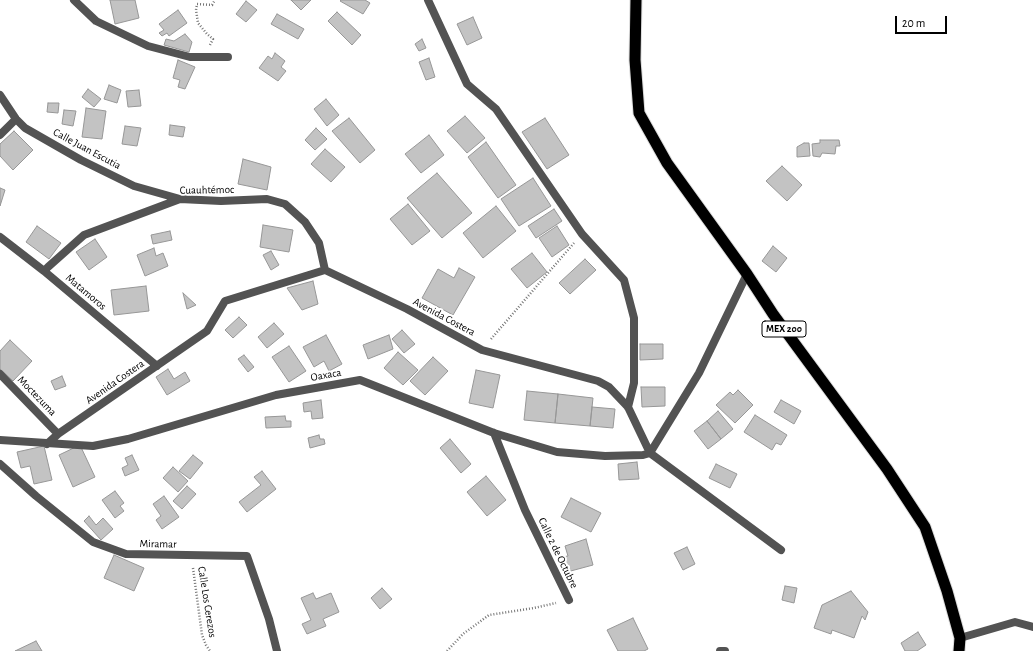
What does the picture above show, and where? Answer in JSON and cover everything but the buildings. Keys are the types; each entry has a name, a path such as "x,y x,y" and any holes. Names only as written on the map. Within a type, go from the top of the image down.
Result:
{"highway":[{"name":"MEX 200","path":"636,0 635,60 639,113 668,163 747,274 773,314 887,469 925,527 947,591 960,638 959,651"}],"street":[{"path":"74,0 96,21 148,46 190,57 228,56"},
{"path":"428,0 468,84 496,109 582,234 624,280 634,318 634,383 628,407"},
{"name":"Calle Juan Escutia","path":"0,95 16,119 25,128 81,160 134,186 180,199"},
{"path":"0,135 16,119"},
{"name":"Cuauhtémoc","path":"44,272 84,235 180,199 221,201 267,199 285,204 305,222 319,243 325,270"},
{"name":"Matamoros","path":"0,237 157,366"},
{"name":"Avenida Costera","path":"47,444 58,434 207,332 225,301 325,270 407,309 482,350 598,381 609,387 628,407 650,453"},
{"path":"747,274 699,373 650,453 781,550"},
{"name":"Moctezuma","path":"0,374 58,434"},
{"name":"Oaxaca","path":"0,440 93,446 128,439 276,395 360,380 494,433 557,452 605,456 643,455 650,453"},
{"name":"Calle 2 de Octubre","path":"494,433 525,510 569,600"},
{"name":"Miramar","path":"0,464 36,496 93,542 126,554 247,556 269,619 277,651"},
{"path":"960,638 1015,622 1033,627"},
{"path":"720,651 725,651"}],"path":[{"path":"204,57 213,39 198,23 196,10 197,4 212,5 215,0"},
{"path":"482,350 582,234"},
{"name":"Calle Los Cerezos","path":"192,555 202,635 210,651"},
{"name":"Calle 2 de Octubre","path":"447,651 463,634 489,615 534,608 569,600"}]}
